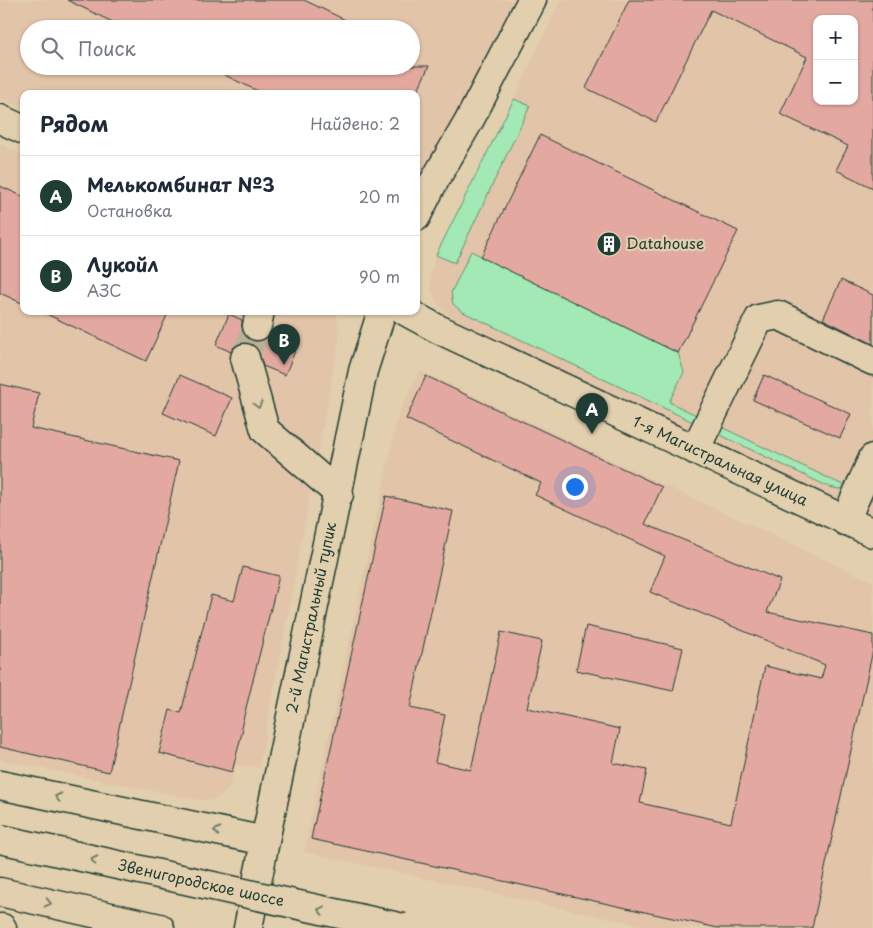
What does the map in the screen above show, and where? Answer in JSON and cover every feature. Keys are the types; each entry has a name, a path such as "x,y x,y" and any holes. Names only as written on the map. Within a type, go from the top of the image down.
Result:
{"street":[{"path":"420,209 532,0"},
{"path":"0,119 20,128"},
{"name":"2-й Магистральный тупик","path":"248,928 364,371 381,315"},
{"name":"1-я Магистральная улица","path":"412,315 436,328 873,533"},
{"path":"695,450 758,319 778,315 873,361"},
{"path":"245,358 265,430 339,494"},
{"path":"845,521 873,458"},
{"path":"0,785 265,841"},
{"name":"Звенигородское шоссе","path":"0,839 402,928"},
{"path":"0,892 160,928"}],"shaded area":[{"path":"0,0 517,0 475,86 420,175 420,90 20,90 20,107 0,98"},
{"path":"560,0 873,0 873,517 456,321 435,300 431,287 430,274 436,255 514,99"},
{"path":"0,144 20,153 20,315 337,315 339,340 259,767 236,765 229,788 220,797 211,800 199,800 0,760"},
{"path":"420,371 873,582 873,928 654,928 304,852 399,412"}],"green space":[{"path":"514,99 530,106 455,263 436,255"},
{"path":"471,251 678,353 684,372 669,402 847,487 839,489 829,487 461,311 453,304 451,293"}],"building":[{"path":"67,0 304,0 345,20 108,20"},
{"path":"629,0 873,0 873,188 836,170 848,146 780,114 807,57 711,10 656,122 586,88"},
{"path":"420,66 429,66 418,90 256,90 225,75 420,75"},
{"name":"Datahouse","path":"540,135 738,231 678,353 481,257"},
{"path":"0,186 20,195 20,302 0,293"},
{"path":"841,280 873,295 873,344 823,319"},
{"path":"48,315 167,315 146,361"},
{"path":"229,315 242,320 242,331 247,338 253,341 262,341 271,332 298,344 285,375 263,366 256,347 249,343 240,343 231,352 216,345"},
{"path":"180,375 232,398 216,436 163,413"},
{"path":"764,375 851,414 840,438 753,400"},
{"path":"426,376 662,487 645,524 780,580 767,612 873,635 873,650 812,928 718,928 311,839 386,496 453,511 410,708 445,715 435,762 471,770 501,632 542,641 527,708 620,729 613,763 647,770 640,803 731,823 765,666 821,679 825,665 650,592 665,556 535,495 541,483 406,419"},
{"path":"0,384 39,393 31,428 179,461 109,772 0,747"},
{"path":"243,567 279,576 241,728 243,729 232,772 159,753 170,710 181,713 211,595 234,601"},
{"path":"586,626 683,648 673,691 576,670"}],"tunnel":[{"path":"245,358 257,326"}],"place":[{"name":"Datahouse","path":"609,244"},
{"name":"Лукойл","path":"284,365"},
{"name":"Мелькомбинат №3","path":"592,434"}]}
